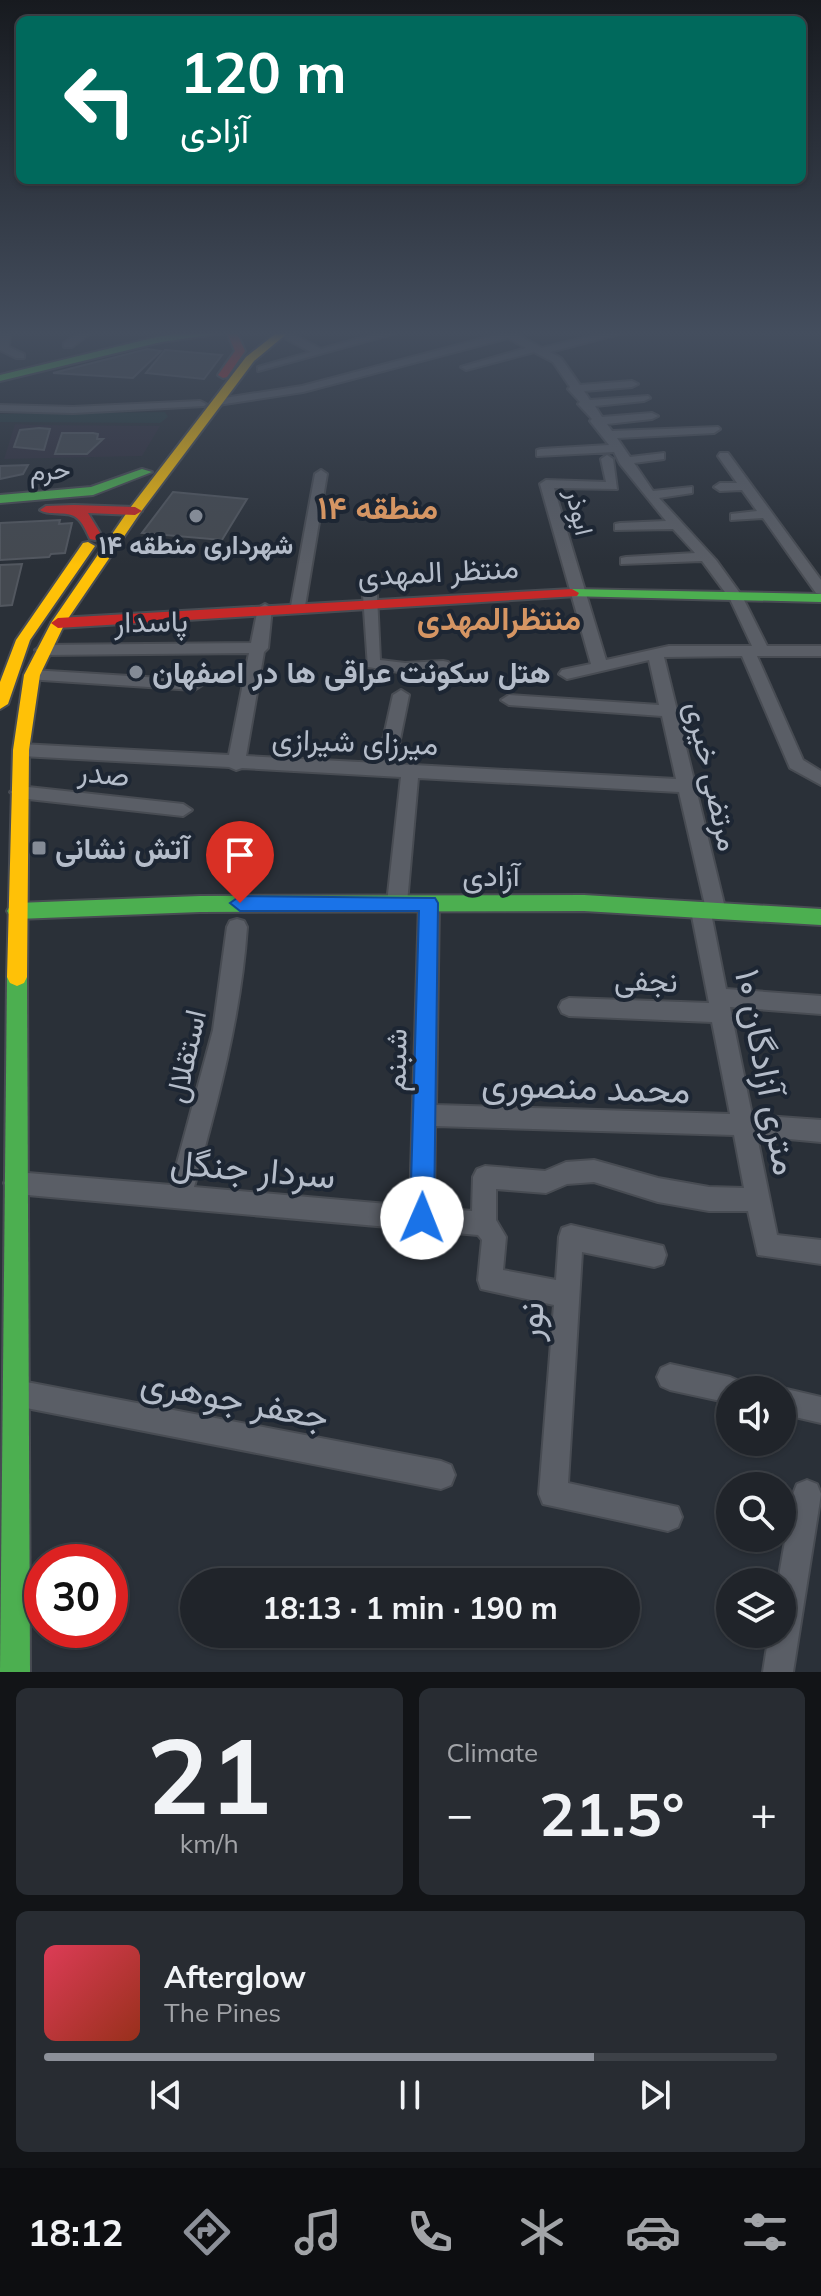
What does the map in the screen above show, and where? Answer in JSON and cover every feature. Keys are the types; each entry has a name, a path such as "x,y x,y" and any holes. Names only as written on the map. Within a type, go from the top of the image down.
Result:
{"main road":[{"path":"0,704 15,657 34,620 115,510 203,409"},
{"path":"15,1672 16,1183 8,1077 8,1023 17,911 23,714 32,675 63,615 205,409"},
{"name":"حرم","path":"0,512 78,502 146,472"},
{"name":"حرم","path":"0,499 78,502"},
{"path":"78,502 135,511"},
{"name":"حرم","path":"78,502 92,521 95,536"},
{"name":"منتظر المهدی","path":"63,615 265,608 299,602 581,589 737,599 821,598"},
{"path":"86,615 299,602"},
{"name":"آزادی","path":"17,911 200,904 584,903 821,917"}],"street":[{"path":"37,409 92,409"},
{"path":"588,409 606,435 611,454"},
{"path":"596,421 652,416"},
{"path":"606,435 714,429"},
{"path":"541,453 611,454 624,461 737,599 796,764 821,779"},
{"name":"ابوذر","path":"581,589 546,484 613,486 611,454"},
{"path":"624,461 660,456"},
{"path":"724,456 821,590"},
{"path":"299,602 321,474"},
{"path":"720,487 747,486"},
{"path":"650,495 688,490"},
{"path":"736,517 768,514"},
{"path":"620,527 675,525"},
{"path":"626,561 705,557"},
{"path":"581,589 600,667"},
{"path":"370,598 373,664 405,668 443,666"},
{"path":"236,764 265,608"},
{"name":"پاسدار","path":"43,650 260,648"},
{"path":"567,674 655,653 821,651"},
{"name":"مرتضی خیری","path":"655,653 686,786 709,911"},
{"path":"32,675 194,685"},
{"path":"385,770 401,695"},
{"path":"509,700 669,711"},
{"name":"میرزای شیرازی","path":"21,750 686,786"},
{"path":"397,903 410,771"},
{"name":"صدر","path":"19,792 183,810"},
{"name":"شبنم","path":"422,1218 429,903"},
{"name":"۱۰ متری آزادگان","path":"709,911 721,1005 767,1246 821,1252"},
{"name":"استقلال","path":"179,1197 210,1087 235,972 237,927"},
{"name":"نجفی","path":"569,1007 821,1005"},
{"name":"محمد منصوری","path":"424,1115 745,1125 821,1131"},
{"path":"567,1295 490,1280 494,1237 484,1224 485,1177 546,1182 566,1173 594,1171 696,1197 759,1200"},
{"name":"سردار جنگل","path":"16,1183 484,1224"},
{"name":"نور","path":"654,1255 571,1237 553,1494 668,1517"},
{"path":"670,1377 716,1387"},
{"name":"جعفر جوهری","path":"16,1393 441,1475"},
{"path":"796,1404 821,1410"},
{"path":"778,1672 807,1494"}],"shaded area":[{"path":"15,424 160,426 142,456 4,459"}],"green space":[{"path":"165,412 168,417 160,423 0,422 0,414"}],"building":[{"path":"50,429 44,450 14,447 20,430"},
{"path":"62,433 93,433 98,434 97,439 103,439 87,454 55,454"},
{"path":"28,465 23,474 0,479 0,466"},
{"name":"شهرداری منطقه ۱۴","path":"173,492 247,499 222,540 142,533"},
{"path":"60,520 59,524 72,523 65,553 0,560 0,523"},
{"path":"22,564 12,605 0,606 0,565"}],"traffic: fast":[{"path":"0,499 93,491 146,472"},
{"path":"572,593 821,598"},
{"path":"17,911 200,904 584,903 821,917"},
{"path":"15,1672 17,977"}],"traffic: slow":[{"path":"17,977 21,750 32,675 58,623 135,511 212,409"},
{"path":"0,704 23,640 88,546"}],"traffic: jam":[{"path":"74,509 135,511"},
{"path":"46,510 71,510 83,515 95,536"},
{"path":"58,623 572,593"}],"place":[{"name":"شهرداری منطقه ۱۴","path":"196,516"},
{"name":"هتل سکونت عراقی ها در اصفهان","path":"136,672"},
{"name":"آتش نشانی","path":"39,848"}],"district":[{"name":"منطقه ۱۴","path":"378,507"},
{"name":"منتظرالمهدی","path":"499,618"}],"route":[{"path":"240,903 429,903 422,1218"}]}
